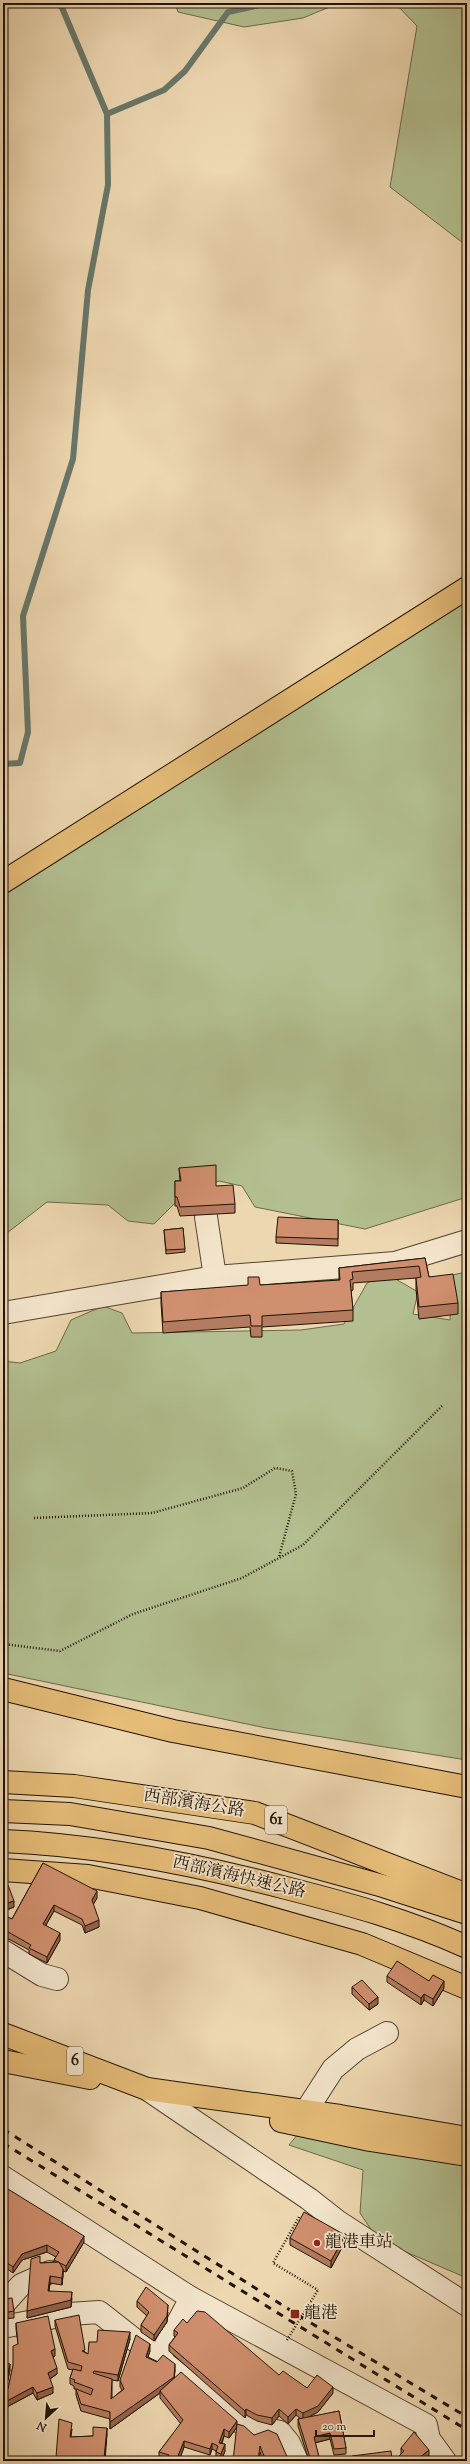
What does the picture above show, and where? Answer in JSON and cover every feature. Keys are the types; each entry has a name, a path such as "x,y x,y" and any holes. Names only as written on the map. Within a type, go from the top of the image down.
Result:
{"main road":[{"path":"3,882 467,588"},
{"path":"3,1689 173,1731 467,1787"},
{"name":"西部濱海公路","path":"3,1782 74,1786 255,1813 467,1895"},
{"name":"西部濱海快速公路","path":"3,1811 70,1814 209,1838 383,1886 467,1913"},
{"name":"西部濱海快速公路","path":"3,1841 75,1847 216,1870 377,1911 467,1948"},
{"path":"3,1870 88,1876 200,1898 362,1944 467,1988"},
{"name":"6","path":"3,2034 147,2089"},
{"name":"6","path":"3,2061 147,2089"},
{"path":"147,2089 306,2111 467,2138"},
{"path":"147,2089 234,2111 370,2140 467,2155"}],"street":[{"path":"206,1217 215,1277"},
{"path":"3,1313 215,1277 395,1263 467,1241"},
{"path":"3,1951 42,1975 57,1979"},
{"path":"306,2111 333,2069 356,2049 387,2033"},
{"path":"147,2089 309,2199 337,2221 467,2305"},
{"path":"3,2177 191,2298 426,2425 430,2439 445,2461"},
{"path":"3,2305 22,2285 50,2272"},
{"path":"159,2358 191,2298"},
{"path":"3,2327 70,2314 100,2312 188,2381 216,2398 243,2424 280,2432 289,2443 297,2461"}],"path":[{"path":"3,1644 60,1651 133,1614 242,1578 279,1558 303,1545 443,1406"},
{"path":"34,1518 152,1512 243,1488 275,1468 292,1471 296,1494 279,1558"},
{"path":"287,2340 318,2290 273,2263 309,2199"}],"green space":[{"path":"175,3 339,3 303,18 244,27 178,12"},
{"path":"395,3 467,3 467,246 390,187 417,26"},
{"path":"467,595 467,1197 365,1229 255,1207 242,1186 219,1181 185,1193 154,1224 128,1221 108,1205 47,1202 3,1236 3,895"},
{"path":"467,1272 467,1760 266,1728 3,1673 3,1361 20,1363 56,1351 71,1320 103,1306 122,1313 132,1333 301,1330 344,1324 367,1283 387,1274 418,1292 413,1314 450,1320 452,1275"},
{"path":"302,2129 467,2161 467,2278 378,2240 360,2213 363,2170 289,2145"}],"building":[{"path":"216,1165 216,1186 233,1185 235,1204 180,1207 177,1197 175,1197 175,1181 181,1181 179,1168"},
{"path":"278,1217 338,1220 338,1239 276,1237"},
{"path":"183,1228 185,1249 166,1250 164,1230"},
{"path":"425,1258 429,1277 453,1274 458,1303 419,1307 416,1278 421,1277 419,1266 352,1272 353,1279 350,1280 353,1310 262,1316 262,1326 251,1326 250,1315 163,1322 161,1292 248,1285 248,1277 259,1277 260,1285 340,1280 339,1268"},
{"path":"43,1863 97,1891 92,1900 99,1920 85,1926 82,1919 54,1905 43,1924 60,1933 47,1957 29,1948 31,1945 3,1929 3,1915 12,1919"},
{"path":"3,1885 8,1885 14,1901 4,1904"},
{"path":"397,1961 429,1981 433,1975 444,1981 433,1999 424,1994 421,1998 387,1976"},
{"path":"362,1980 378,1997 369,2004 352,1987"},
{"path":"3,2186 84,2236 66,2266 54,2260 59,2252 47,2245 22,2254 13,2267 3,2260"},
{"name":"龍港車站","path":"304,2212 345,2235 331,2261 290,2238"},
{"path":"40,2256 40,2263 59,2262 63,2269 62,2278 50,2276 48,2291 72,2292 71,2300 27,2311 31,2259"},
{"path":"146,2287 168,2305 167,2316 154,2335 141,2325 149,2312 137,2301"},
{"path":"12,2298 14,2311 3,2313 3,2299"},
{"path":"197,2311 205,2312 279,2375 283,2371 307,2388 317,2375 333,2387 318,2406 303,2413 296,2409 288,2417 279,2409 272,2418 257,2415 246,2409 245,2411 169,2345 178,2333 174,2330 183,2319 187,2323"},
{"path":"79,2315 85,2350 82,2351 88,2354 89,2342 97,2342 98,2330 130,2332 118,2375 94,2371 93,2373 112,2379 111,2399 124,2389 120,2380 136,2335 150,2344 146,2357 157,2362 163,2355 175,2364 174,2377 110,2422 110,2412 81,2404 76,2389 91,2395 93,2389 74,2382 75,2380 70,2378 73,2369 81,2371 82,2366 68,2362 55,2320"},
{"path":"48,2316 55,2349 51,2351 57,2368 48,2373 53,2387 37,2393 33,2387 5,2402 3,2392 8,2389 13,2365 13,2346 18,2344 16,2323"},
{"path":"3,2362 10,2364 6,2381 3,2381"},
{"path":"181,2372 237,2421 229,2432 224,2429 219,2443 225,2444 221,2454 216,2452 218,2446 212,2443 210,2449 184,2441 176,2461 168,2461 169,2455 159,2452 183,2420 160,2391"},
{"path":"339,2411 346,2448 334,2449 330,2433 314,2437 320,2461 311,2461 298,2419"},
{"path":"59,2419 72,2423 70,2437 93,2436 93,2427 107,2428 104,2459 56,2457"},
{"path":"237,2424 244,2426 254,2435 268,2430 277,2434 289,2461 266,2461 260,2446 258,2461 233,2461"},
{"path":"414,2432 429,2450 418,2459 419,2461 394,2461 404,2451 401,2448"},
{"path":"391,2451 392,2461 353,2461 352,2456"}],"waterway":[{"path":"3,764 20,763 28,732 23,616 73,459 88,290 108,185 107,114 60,3"},
{"path":"107,114 164,90 185,71 228,12 269,3"}],"railway":[{"path":"3,2129 306,2320 467,2417"},
{"path":"3,2143 467,2430"}],"place":[{"name":"龍港車站","path":"317,2243"},
{"name":"龍港","path":"295,2314"}]}
